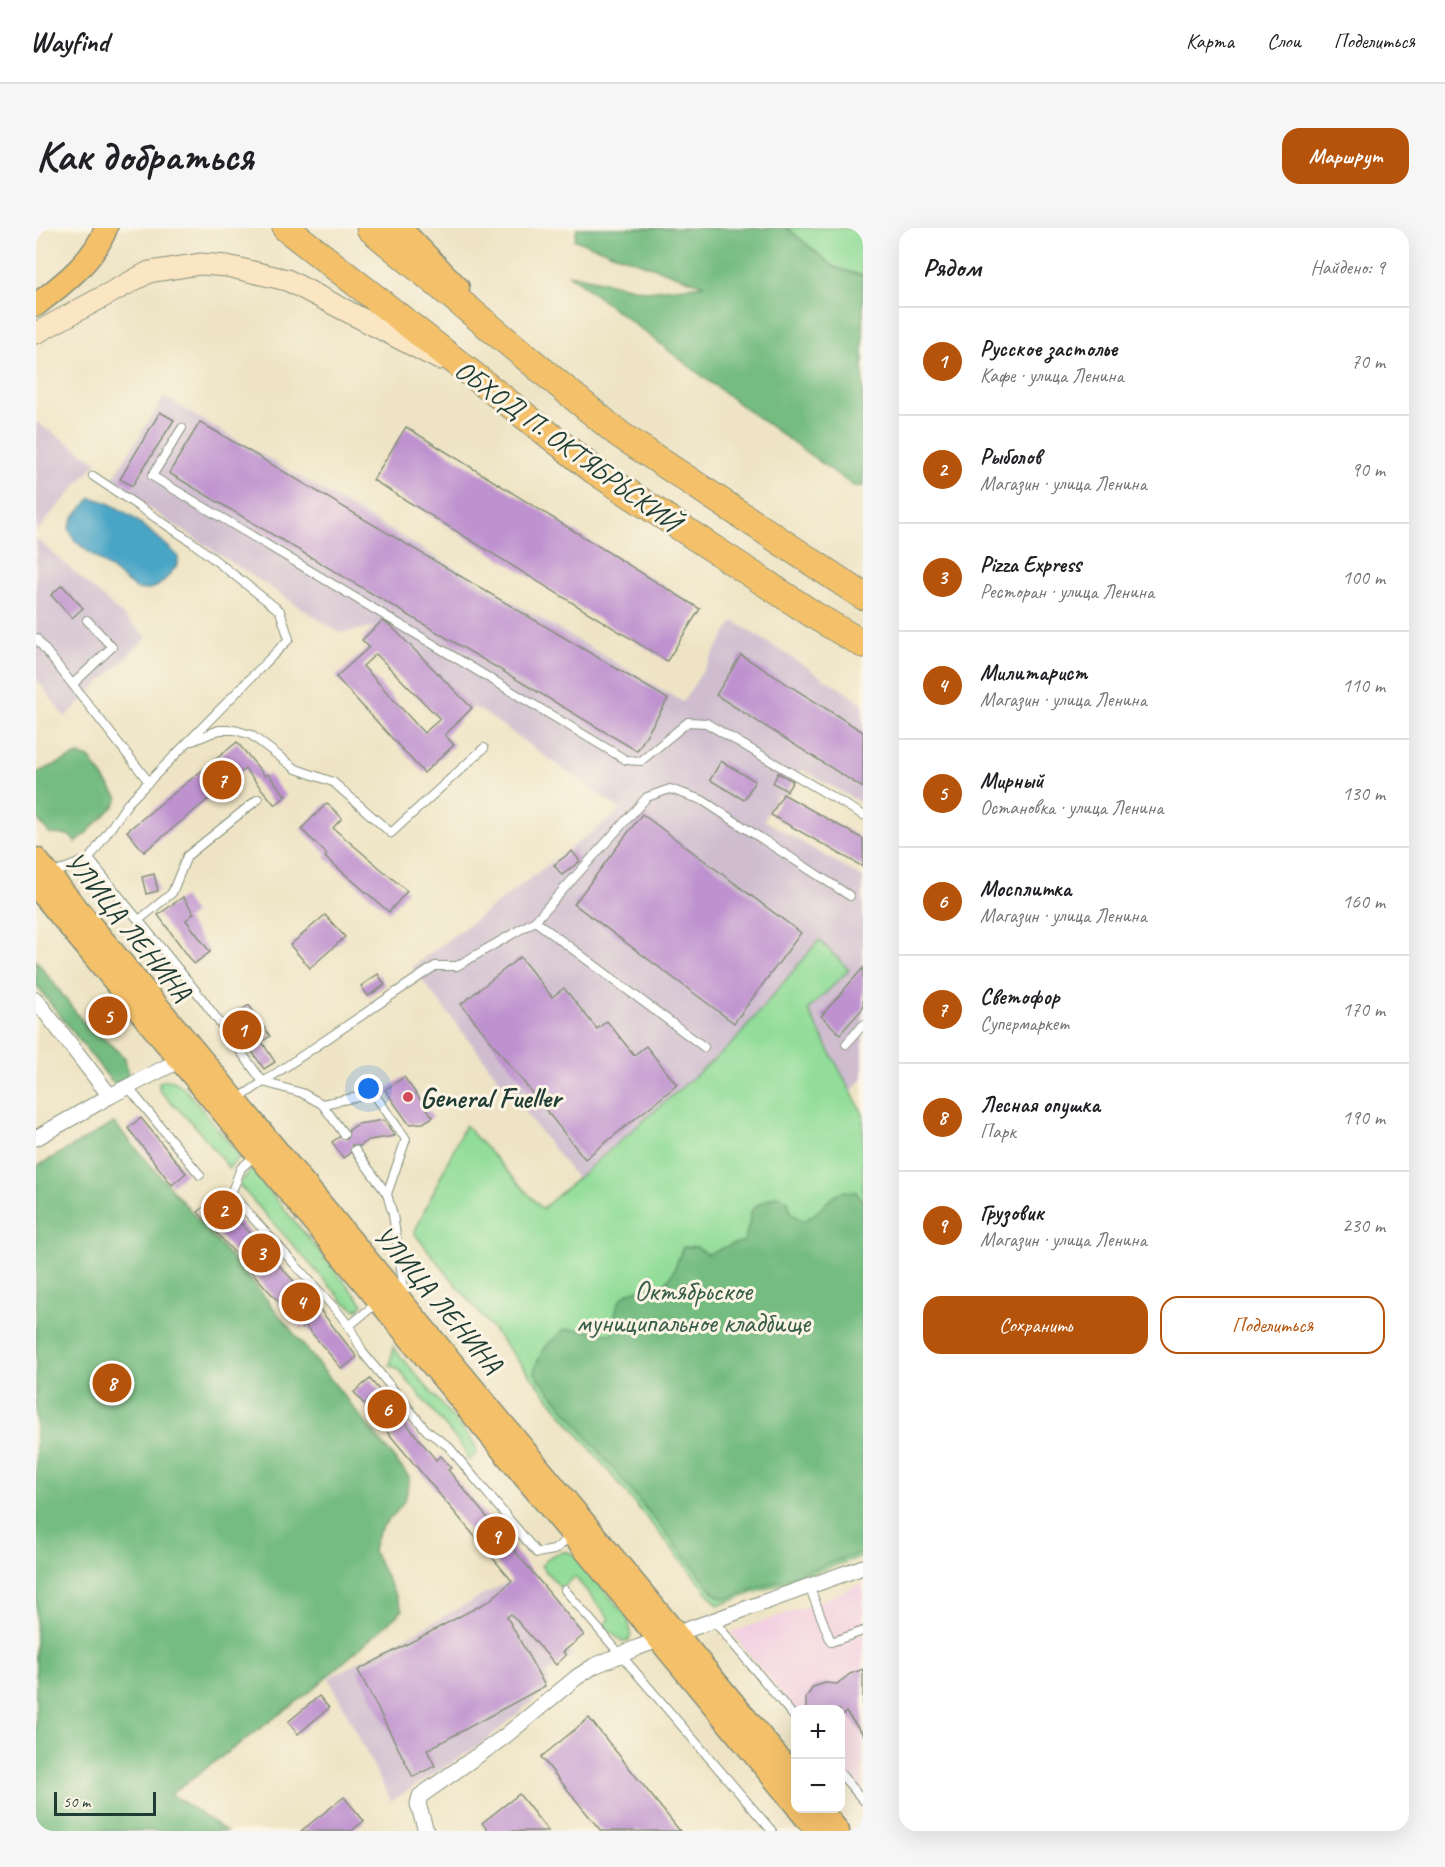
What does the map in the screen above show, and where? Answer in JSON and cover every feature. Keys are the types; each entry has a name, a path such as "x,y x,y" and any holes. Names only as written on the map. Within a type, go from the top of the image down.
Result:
{"highway":[{"name":"ОБХОД П. ОКТЯБРЬСКИЙ","path":"286,228 595,471 817,617 863,644"},
{"name":"ОБХОД П. ОКТЯБРЬСКИЙ","path":"370,228 619,434 863,596"}],"main road":[{"path":"36,305 84,263 102,238 106,228"},
{"path":"400,228 524,356"},
{"path":"40,331 149,272 200,264 227,266 287,280 474,377"},
{"name":"УЛИЦА ЛЕНИНА","path":"40,869 180,1060 378,1301 573,1535 791,1775"},
{"name":"УЛИЦА ЛЕНИНА","path":"40,869 406,1307 668,1637 791,1800"},
{"path":"801,1813 817,1831"},
{"path":"822,1813 838,1831"}],"street":[{"path":"36,1000 110,1096"},
{"path":"36,1138 180,1060"},
{"path":"426,1831 418,1804 420,1796 504,1737 577,1677 620,1654 863,1567"}],"lane":[{"path":"182,428 152,476 626,760 641,761 688,722 706,723 863,815"},
{"path":"40,869 88,859 128,803 289,639 280,611 192,542 93,476"},
{"path":"73,684 112,647 87,620"},
{"path":"36,638 149,782"},
{"path":"188,742 219,730 235,730 251,735 296,769 333,782 391,833 484,748"},
{"path":"235,1101 435,966 457,966 535,921 647,797 670,789 702,800 850,896"},
{"path":"139,920 172,893 187,856 258,799"},
{"path":"88,859 200,996 263,1082 303,1093 322,1104 344,1134"},
{"path":"535,921 704,1047"},
{"path":"846,1044 863,1025"},
{"path":"128,1087 200,1175"},
{"path":"322,1104 374,1094 406,1139 387,1194"},
{"path":"355,1150 387,1194 393,1215 406,1307"},
{"path":"257,1155 241,1168 231,1194 349,1326 364,1354 427,1431 448,1446 537,1553 554,1550 573,1535"},
{"path":"349,1326 378,1301"},
{"path":"809,1586 831,1642 863,1631"},
{"path":"565,1590 772,1831"},
{"path":"714,1621 791,1714"},
{"path":"845,1779 863,1800"}],"shaded area":[{"path":"164,397 683,702 734,621 863,703 863,804 801,769 784,798 778,795 764,820 863,878 863,1078 850,1093 808,1009 819,940 734,1042 577,1179 412,967 621,810 482,711 467,705 384,625 340,633 110,483"},
{"path":"36,422 97,462 36,532"},
{"path":"36,538 147,637 65,717 36,678"},
{"path":"506,1583 572,1655 546,1674 549,1687 480,1745 391,1801 329,1678"},
{"path":"863,1583 863,1794 845,1771 845,1705 791,1706 731,1632 808,1606"}],"green space":[{"path":"577,228 787,228 834,267 863,276 863,486 855,487 735,401 568,274 647,291 704,285 575,240"},
{"path":"787,228 863,228 863,276 834,267"},
{"path":"78,755 89,758 118,798 116,804 76,843 69,835 50,834 36,817 36,773"},
{"name":"Октябрьское муниципальное кладбище","path":"819,940 849,970 808,1010 863,1114 863,1556 718,1605 414,1233 465,1125 542,1209 734,1042"},
{"path":"36,960 89,1030 102,1037 125,1058 128,1076 125,1082 113,1083 36,985"},
{"path":"174,1081 185,1089 240,1156 229,1168 196,1127 159,1090 159,1082"},
{"path":"114,1123 255,1285 409,1477 405,1499 378,1534 373,1551 403,1610 311,1691 171,1794 226,1831 36,1831 36,1167"},
{"path":"251,1169 363,1304 357,1310 345,1303 239,1185"},
{"path":"844,1191 856,1192 863,1202 863,1552 726,1599 717,1596 534,1372 545,1349 563,1330 612,1334 617,1307 623,1296 629,1292 666,1282 674,1270 683,1247 696,1247 707,1254 743,1242 753,1209 778,1195 788,1201 791,1213 803,1221"},
{"path":"393,1347 475,1444 477,1453 470,1460 467,1459 465,1450 397,1368 390,1366"},
{"path":"569,1552 577,1557 628,1618 631,1635 628,1641 622,1642 604,1625 610,1619 575,1577 561,1588 541,1566 551,1556"}],"water":[{"path":"91,498 126,513 178,556 178,564 160,584 150,589 136,589 75,541 69,529 73,518"}],"building":[{"path":"160,412 174,420 132,486 120,479"},
{"path":"200,422 668,699 637,751 169,473"},
{"path":"406,427 700,609 667,661 373,480"},
{"path":"62,585 83,608 72,618 51,595"},
{"path":"382,621 391,626 472,708 445,735 454,745 424,773 336,677 369,647 362,640","holes":["376,654 440,719 424,733 363,666"]},
{"path":"741,655 863,732 863,788 716,695"},
{"path":"237,742 265,776 268,774 286,796 275,805 245,769 144,852 127,831"},
{"path":"721,761 755,781 744,800 710,780"},
{"path":"778,773 793,781 787,791 773,783"},
{"path":"783,794 863,839 863,867 771,815"},
{"path":"327,803 342,818 333,828 407,891 389,912 325,857 327,854 301,829"},
{"path":"642,814 801,933 734,1023 574,904"},
{"path":"572,851 580,861 562,875 554,865"},
{"path":"154,874 158,891 146,894 142,877"},
{"path":"183,897 194,913 186,920 210,952 194,964 158,915"},
{"path":"325,915 345,937 310,968 290,945"},
{"path":"520,957 552,997 564,988 597,1029 607,1021 634,1055 646,1046 677,1085 585,1159 461,1004"},
{"path":"863,968 863,1008 840,1034 821,1016"},
{"path":"378,974 385,985 368,996 361,986"},
{"path":"249,1005 270,1036 262,1042 275,1062 264,1069 229,1018"},
{"path":"404,1077 433,1117 423,1123 409,1124 385,1090"},
{"path":"141,1118 186,1173 172,1185 128,1128"},
{"path":"384,1120 395,1136 369,1140 360,1146 352,1145 350,1153 343,1158 332,1142 339,1137 347,1139 349,1130 358,1124"},
{"path":"216,1196 321,1311 357,1357 342,1369 305,1325 302,1328 198,1212"},
{"path":"370,1379 436,1460 441,1456 451,1468 448,1470 584,1635 563,1652 566,1655 556,1665 511,1614 507,1617 545,1686 427,1750 435,1766 413,1777 358,1670 489,1601 512,1581 354,1392"},
{"path":"863,1669 863,1734 845,1713 845,1705 806,1705 806,1698 813,1687 825,1683 837,1684 850,1674"},
{"path":"319,1696 329,1708 298,1734 288,1722"},
{"path":"589,1718 680,1831 601,1831 541,1757"},
{"path":"519,1794 548,1831 488,1831 482,1823"},
{"path":"344,1797 364,1821 351,1831 301,1831"}],"place":[{"name":"Светофор","path":"222,780"},
{"name":"Мирный","path":"108,1016"},
{"name":"Русское застолье","path":"242,1030"},
{"name":"General Fueller","path":"408,1097"},
{"name":"Рыболов","path":"223,1210"},
{"name":"Pizza Express","path":"261,1253"},
{"name":"Милитарист","path":"301,1302"},
{"name":"Лесная опушка","path":"112,1383"},
{"name":"Мосплитка","path":"387,1409"},
{"name":"Грузовик","path":"496,1536"}]}
